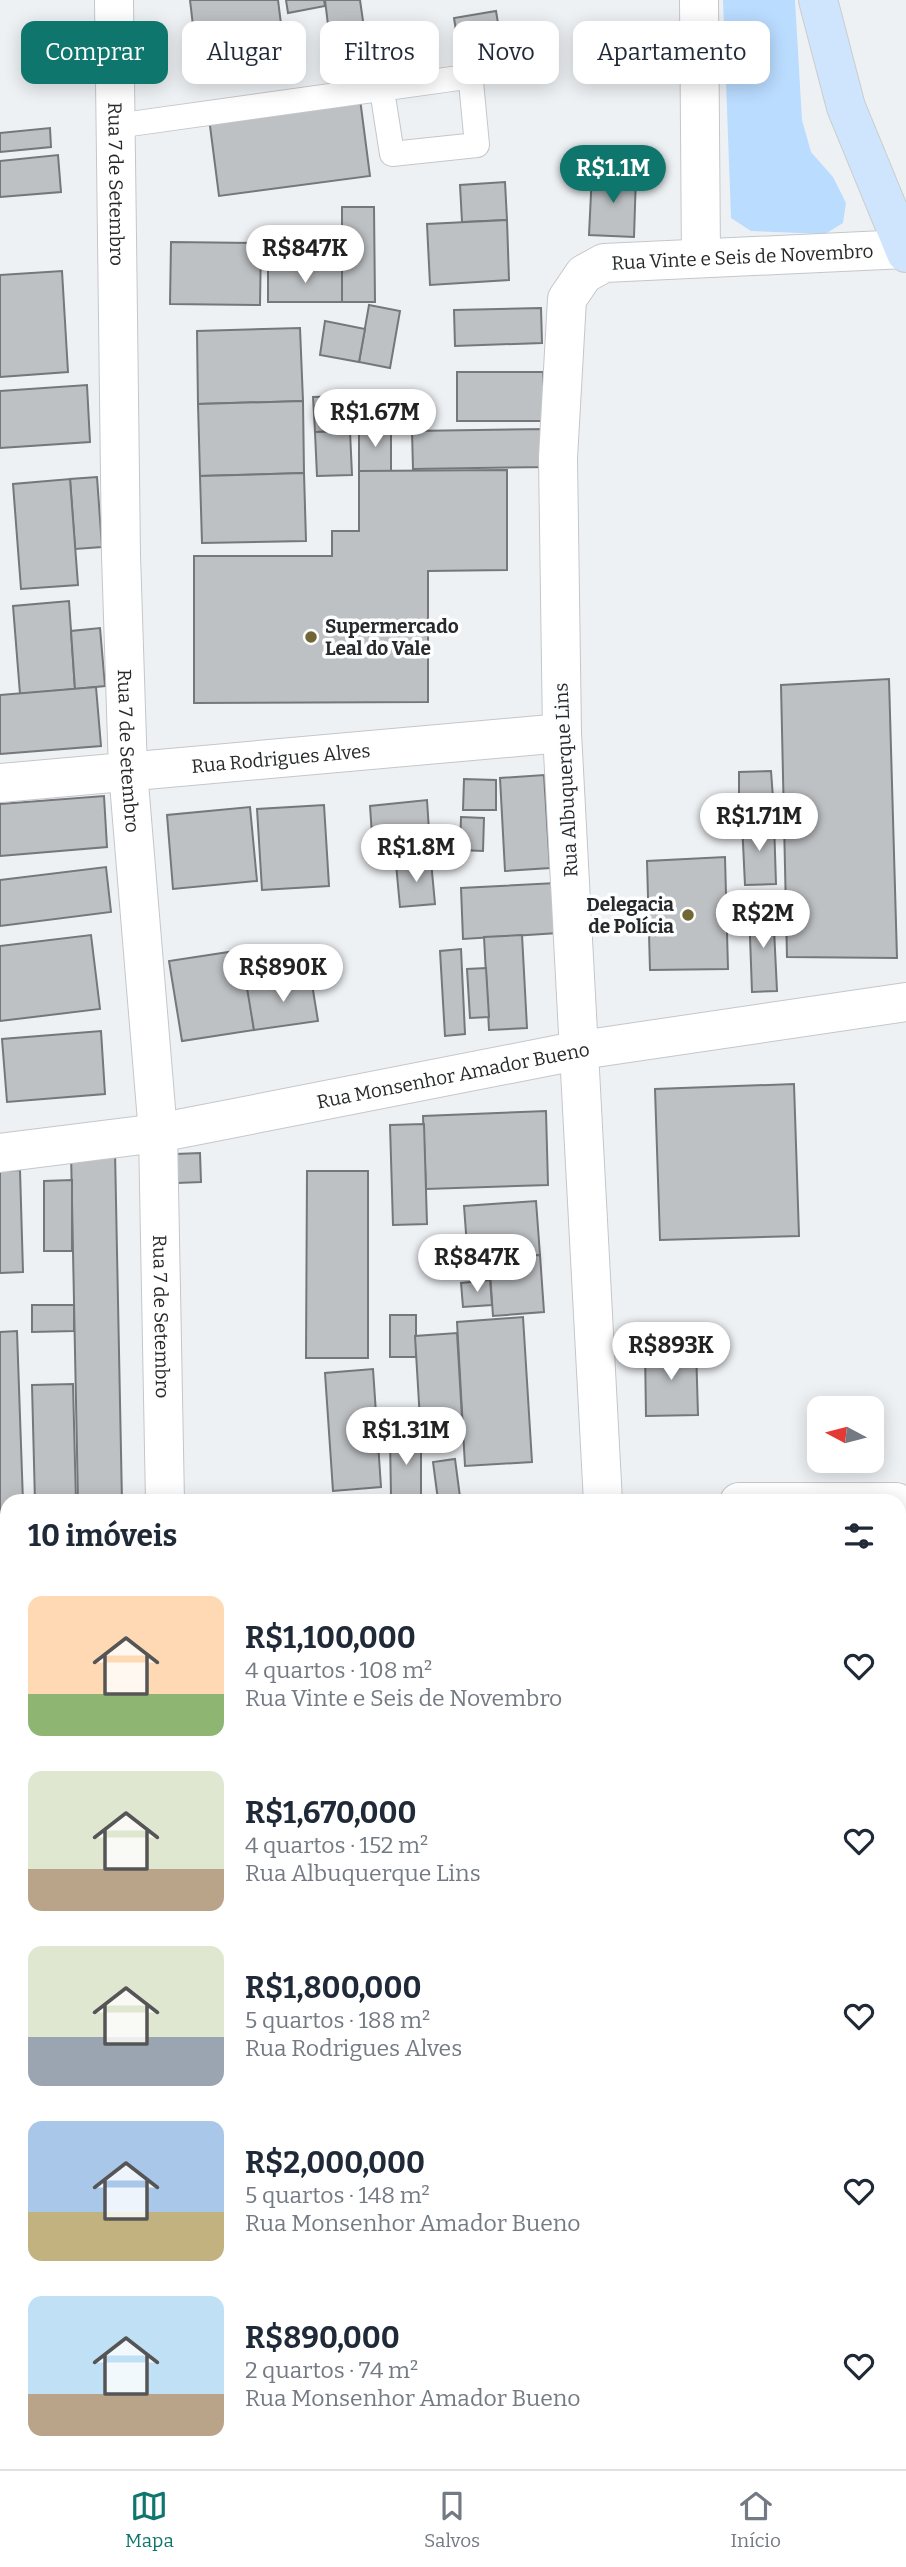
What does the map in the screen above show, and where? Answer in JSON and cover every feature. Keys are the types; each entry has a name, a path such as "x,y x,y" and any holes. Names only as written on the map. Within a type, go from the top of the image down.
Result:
{"main road":[{"path":"818,0 846,107 905,250"}],"street":[{"name":"Rua 7 de Setembro","path":"114,0 121,555 128,771 158,1133 165,1494"},
{"path":"699,0 701,258"},
{"name":"Rua Vinte e Seis de Novembro","path":"584,274 604,262 905,250"},
{"name":"Rua Albuquerque Lins","path":"584,274 567,299 558,458 562,733 603,1494"},
{"name":"Rua Rodrigues Alves","path":"0,783 562,733"},
{"name":"Rua Monsenhor Amador Bueno","path":"0,1153 158,1133 581,1050 906,1002"}],"lane":[{"path":"116,126 470,78 477,145 391,154 382,90"}],"shaded area":[{"path":"723,0 795,0 802,120 811,152 833,177 846,203 843,223 825,234 751,231 731,218 726,84 770,84 770,21 724,21"}],"building":[{"path":"190,0 278,0 281,21 192,21"},
{"path":"286,0 324,0 325,6 288,13"},
{"path":"325,0 360,0 363,21 328,21"},
{"path":"496,11 498,21 454,21 454,18"},
{"path":"360,99 370,176 219,196 209,118"},
{"path":"50,128 51,147 0,152 0,133"},
{"path":"58,155 61,192 0,197 0,161"},
{"path":"592,173 636,175 634,237 589,235"},
{"path":"505,182 507,220 462,222 460,185"},
{"path":"342,207 374,207 375,302 342,302"},
{"path":"507,220 509,280 430,285 427,224"},
{"path":"171,242 261,243 260,305 170,304"},
{"path":"342,267 342,302 268,302 268,268"},
{"path":"62,271 68,372 0,377 0,275"},
{"path":"369,305 400,311 390,368 359,362"},
{"path":"541,308 542,343 455,346 454,310"},
{"path":"325,321 365,329 359,362 320,355"},
{"path":"300,328 303,401 198,404 197,331"},
{"path":"457,372 543,372 543,421 457,421"},
{"path":"87,385 90,442 0,448 0,391"},
{"path":"349,396 350,431 315,432 313,397"},
{"path":"303,401 304,473 200,476 198,404"},
{"path":"391,426 391,471 359,471 359,427"},
{"path":"550,429 550,467 413,469 412,431"},
{"path":"350,431 352,475 317,476 315,432"},
{"name":"Supermercado Leal do Vale","path":"507,470 507,570 428,571 428,702 194,703 194,556 332,556 332,531 359,531 359,471"},
{"path":"304,473 306,541 202,543 200,476"},
{"path":"97,477 102,547 75,549 70,479"},
{"path":"70,479 78,585 21,589 13,484"},
{"path":"69,601 75,689 20,694 13,606"},
{"path":"100,628 105,686 75,689 71,631"},
{"path":"889,679 897,958 787,957 781,685"},
{"path":"96,687 101,746 0,754 0,695"},
{"path":"771,771 773,798 739,799 739,772"},
{"path":"544,775 550,868 505,871 500,778"},
{"path":"464,779 496,780 496,810 463,810"},
{"path":"104,796 107,847 0,856 0,804"},
{"path":"427,800 431,861 374,865 370,806"},
{"path":"324,805 329,886 262,890 257,809"},
{"path":"250,807 257,881 173,889 167,815"},
{"path":"461,817 484,818 483,851 460,850"},
{"path":"774,822 776,884 745,885 742,823"},
{"name":"Delegacia de Polícia","path":"725,857 728,969 650,970 647,861"},
{"path":"431,861 435,904 400,907 396,864"},
{"path":"106,867 111,912 0,926 0,880"},
{"path":"556,883 558,933 463,939 461,888"},
{"path":"773,908 777,991 752,992 749,909"},
{"path":"91,935 100,1009 0,1021 0,946"},
{"path":"522,935 527,1028 489,1030 484,937"},
{"path":"461,949 465,1034 445,1036 440,951"},
{"path":"242,950 254,1030 182,1041 169,961"},
{"path":"486,968 489,1017 470,1018 467,969"},
{"path":"311,978 318,1021 254,1030 247,988"},
{"path":"101,1031 105,1094 7,1102 2,1039"},
{"path":"794,1084 799,1236 660,1240 655,1089"},
{"path":"546,1111 548,1185 426,1189 423,1116"},
{"path":"424,1124 427,1224 393,1225 390,1125"},
{"path":"71,1151 115,1151 122,1494 78,1494"},
{"path":"200,1153 201,1182 177,1183 176,1154"},
{"path":"20,1170 23,1272 0,1273 0,1171"},
{"path":"307,1171 368,1171 368,1358 306,1358"},
{"path":"72,1180 72,1251 44,1251 44,1181"},
{"path":"536,1201 540,1255 468,1260 464,1206"},
{"path":"540,1255 544,1312 493,1316 489,1258"},
{"path":"490,1280 492,1305 463,1307 461,1283"},
{"path":"32,1305 74,1305 74,1331 32,1332"},
{"path":"390,1315 416,1315 416,1357 390,1357"},
{"path":"523,1317 532,1462 465,1466 457,1322"},
{"path":"17,1331 23,1494 0,1494 0,1332"},
{"path":"457,1333 463,1435 421,1437 415,1336"},
{"path":"696,1348 698,1415 646,1416 645,1350"},
{"path":"373,1369 381,1487 333,1491 325,1373"},
{"path":"73,1384 76,1494 35,1494 32,1385"},
{"path":"390,1437 421,1437 421,1494 391,1494"},
{"path":"455,1459 460,1494 437,1494 433,1462"}],"place":[{"name":"Supermercado Leal do Vale","path":"311,637"},
{"name":"Delegacia de Polícia","path":"688,915"}]}
